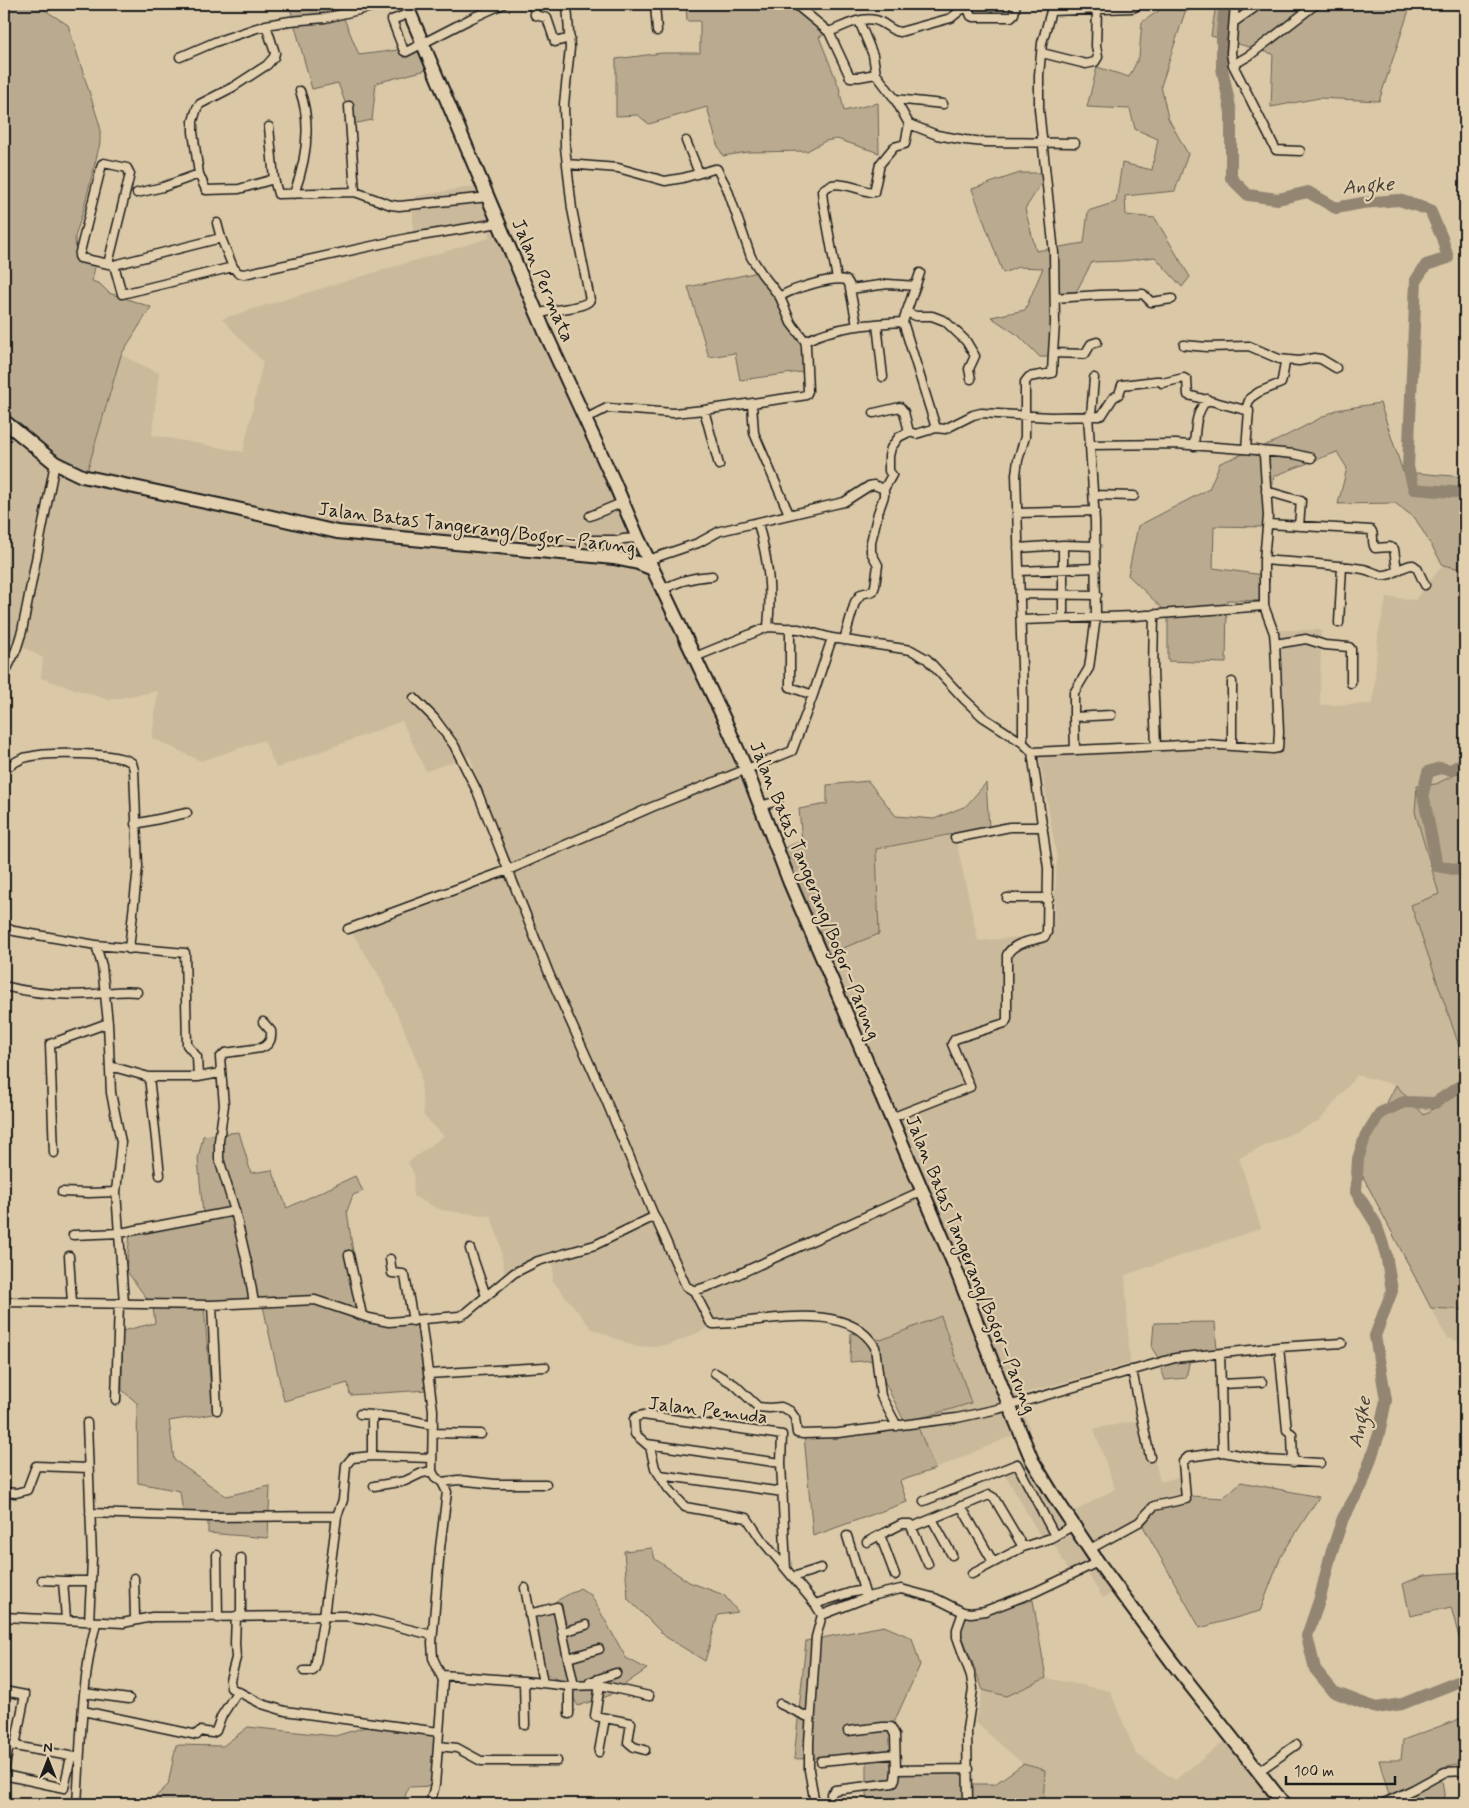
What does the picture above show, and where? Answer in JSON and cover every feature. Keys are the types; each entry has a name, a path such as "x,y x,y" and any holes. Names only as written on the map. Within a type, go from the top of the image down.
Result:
{"main road":[{"name":"Jalan Permata","path":"408,8 537,314 651,565"},
{"name":"Jalan Batas Tangerang/Bogor–Parung","path":"4,421 55,463 82,476 336,532 614,558 651,565 746,769 794,892 953,1262 1032,1460 1098,1562 1172,1662 1284,1804"}],"street":[{"path":"180,57 215,42 266,25 325,18 384,4"},
{"path":"408,8 392,20 406,52 503,4"},
{"path":"533,4 535,15 547,18 555,42 570,38"},
{"path":"537,314 547,310 588,304 590,300 572,209 567,164 564,122 570,38 568,4"},
{"path":"655,4 657,31"},
{"path":"794,4 829,32 850,77 859,78 876,74"},
{"path":"829,32 859,20 876,20 900,32 951,18 962,9 969,8 973,17 1011,17 1014,14 1016,4"},
{"path":"1023,743 1016,474 1025,437 1025,382 1029,377 1052,373 1055,298 1053,234 1039,109 1042,43 1051,8 1084,6 1097,9 1132,8 1135,7 1135,4"},
{"path":"1235,4 1231,53 1233,65 1276,150 1300,151"},
{"path":"1234,22 1260,4"},
{"path":"1233,65 1316,4"},
{"path":"1042,53 1086,64 1095,62 1098,57 1096,46 1097,9"},
{"path":"859,20 873,55 876,74 909,124 937,134 965,140 1075,143"},
{"path":"266,25 275,53 271,61 240,83 200,104 197,108 193,126 198,174 206,190 239,189 274,179"},
{"path":"294,194 307,135 306,110 300,91"},
{"path":"894,99 943,104"},
{"path":"349,106 356,192"},
{"path":"837,279 822,191 827,186 837,184 874,192 880,164 894,147 905,144 909,124"},
{"path":"269,127 274,179 278,194 356,192 391,205 399,206 489,198"},
{"path":"686,141 699,173"},
{"path":"221,238 111,264 80,258 79,256 102,164 104,163 127,168 130,174 111,264 123,294 233,268"},
{"path":"567,164 618,168 665,181 714,169 717,170 727,188 751,257 780,297 791,323 805,341 806,346 808,391 806,394 752,404 704,410 655,413 607,408 585,419"},
{"path":"137,193 163,187 198,174"},
{"path":"217,224 233,268 238,273 244,274 408,238 499,223"},
{"path":"920,273 903,322 936,428"},
{"path":"780,297 797,288 837,279 846,280 849,283 857,325"},
{"path":"850,288 888,284 916,286"},
{"path":"1055,298 1143,294 1151,302 1172,299"},
{"path":"906,312 916,316 932,316 941,319 966,341 974,356 970,369 971,378"},
{"path":"805,341 819,334 857,325 903,322"},
{"path":"877,324 883,377"},
{"path":"1053,353 1085,354 1091,344 1097,342"},
{"path":"1184,345 1207,347 1249,346 1286,360 1300,361 1317,358 1336,368"},
{"path":"1246,409 1250,398 1281,383 1286,360"},
{"path":"1075,750 1074,693 1089,668 1096,617 1095,511 1089,445 1094,378"},
{"path":"844,640 855,602 861,594 872,591 875,586 878,564 871,552 871,542 884,496 884,489 892,475 888,464 892,448 899,437 909,432 916,434 936,428 945,429 973,414 981,413 1025,416 1102,415 1113,398 1119,394 1122,386 1156,381 1162,383 1184,378 1187,380 1188,394 1249,411 1246,449"},
{"path":"1194,446 1197,415 1207,399"},
{"path":"752,404 754,433 789,514"},
{"path":"874,413 897,407 902,408 909,432"},
{"path":"704,410 719,466"},
{"path":"1089,445 1156,444 1246,449 1294,454 1311,458"},
{"path":"1032,752 1206,744 1278,748 1279,732 1274,633 1264,606 1264,560 1268,524 1265,458 1261,451"},
{"path":"4,675 16,650 22,631 55,463"},
{"path":"651,565 720,531 844,502 869,486 874,485 884,489"},
{"path":"1266,492 1301,501 1300,526"},
{"path":"1094,495 1134,496"},
{"path":"590,516 624,502"},
{"path":"1017,513 1095,511"},
{"path":"758,523 768,560 770,583 768,627"},
{"path":"1268,524 1371,530 1373,532 1375,548 1390,547 1394,549 1397,570"},
{"path":"590,540 614,540 616,542 623,539 638,538"},
{"path":"614,558 616,542"},
{"path":"1018,548 1063,545 1096,546"},
{"path":"1063,545 1063,618"},
{"path":"1264,560 1367,569 1381,575 1392,574 1408,565 1413,565 1417,568 1424,585"},
{"path":"1340,623 1342,566"},
{"path":"1019,571 1096,568"},
{"path":"663,590 693,579 712,576"},
{"path":"1020,594 1097,595"},
{"path":"1021,620 1154,614 1264,606"},
{"path":"1154,614 1153,672 1156,746"},
{"path":"695,657 768,627 790,628 832,638 900,647 918,653 939,671 964,699 983,716 1023,743 1032,752 1048,868 1049,898 1046,936 1015,946 1009,950 1007,955 1007,1019 1005,1023 954,1039 952,1044 970,1087 891,1118"},
{"path":"790,628 790,688 813,695"},
{"path":"348,929 508,870 621,820 792,751 832,638"},
{"path":"1275,644 1306,639 1325,645 1349,647 1351,649 1351,683"},
{"path":"1232,682 1232,746"},
{"path":"414,698 434,718 454,745 477,791 550,976 686,1286 694,1291 710,1322 713,1324 802,1316 836,1320 859,1330 875,1347 881,1396 897,1426"},
{"path":"1074,716 1111,715"},
{"path":"4,768 30,756 79,755 125,758 132,763 134,767 138,867 129,949"},
{"path":"760,806 778,801"},
{"path":"135,824 187,813"},
{"path":"954,838 1010,827 1043,827"},
{"path":"1007,898 1049,898"},
{"path":"4,927 14,931 96,945 185,953 187,1045 196,1057 198,1077"},
{"path":"96,945 101,960 105,992 112,1101 121,1142 116,1192 120,1233 121,1303 116,1400"},
{"path":"4,986 46,995 137,992"},
{"path":"254,1303 235,1211 218,1150 224,1117 220,1058 225,1054 261,1048 269,1042 271,1031 263,1022"},
{"path":"54,1153 50,1044 108,1023"},
{"path":"110,1066 149,1077 198,1077 220,1073"},
{"path":"149,1077 160,1175"},
{"path":"694,1291 721,1282 922,1191"},
{"path":"62,1192 116,1192"},
{"path":"73,1235 120,1233 235,1211"},
{"path":"4,1302 212,1305 315,1300 362,1316 390,1322 462,1315 514,1273 538,1261 595,1245 648,1219 655,1218"},
{"path":"470,1249 486,1296"},
{"path":"349,1255 362,1316"},
{"path":"69,1256 72,1303"},
{"path":"390,1259 392,1274 403,1274 405,1276 417,1320 433,1410 432,1471 435,1478 442,1482 447,1492 432,1635 433,1658 442,1676 435,1785 430,1804"},
{"path":"212,1305 217,1410"},
{"path":"716,1373 735,1385 758,1407 781,1407 790,1411 796,1418 797,1433 838,1433 952,1420 1174,1358 1279,1347 1342,1343"},
{"path":"1279,1347 1284,1414 1287,1430 1292,1434 1293,1462"},
{"path":"1220,1354 1224,1452"},
{"path":"428,1374 545,1367"},
{"path":"1132,1370 1150,1457"},
{"path":"1222,1384 1262,1382"},
{"path":"360,1414 400,1418 433,1429 481,1434"},
{"path":"372,1415 372,1456"},
{"name":"Jalan Pemuda","path":"639,1415 781,1434 786,1569 761,1539 747,1518 685,1507 668,1488 655,1468 652,1452 647,1444 635,1434 634,1420 639,1415"},
{"path":"77,1804 84,1693 92,1622 87,1423"},
{"path":"647,1444 781,1463"},
{"path":"1090,1549 1139,1522 1154,1506 1186,1499 1182,1462 1184,1459 1202,1454 1224,1452 1266,1460 1320,1464"},
{"path":"304,1671 314,1669 324,1616 337,1516 343,1500 348,1461 352,1458 372,1456 431,1458"},
{"path":"924,1501 1017,1464 1032,1460"},
{"path":"1017,1464 1055,1536"},
{"path":"4,1492 24,1492 27,1490 36,1466 88,1468"},
{"path":"374,1486 405,1481 422,1473 432,1471"},
{"path":"660,1475 782,1492"},
{"path":"442,1482 458,1480 495,1484 546,1484"},
{"path":"867,1542 902,1524 910,1524 912,1526 992,1495 1024,1547"},
{"path":"961,1506 993,1562"},
{"path":"90,1513 212,1517 337,1516"},
{"path":"932,1519 952,1556"},
{"path":"972,1574 1024,1547 1055,1536 1074,1525"},
{"path":"912,1526 928,1564"},
{"path":"880,1535 895,1575"},
{"path":"847,1536 865,1594"},
{"path":"217,1555 218,1618"},
{"path":"241,1558 239,1616 235,1643 236,1658 230,1685 233,1690 262,1704 285,1711 439,1732"},
{"path":"815,1604 849,1593 865,1594 903,1589 934,1598 963,1612 985,1611 1015,1601 1098,1562"},
{"path":"793,1577 821,1568"},
{"path":"786,1569 822,1615 816,1637 810,1718 809,1770 815,1804"},
{"path":"134,1578 135,1619"},
{"path":"42,1580 91,1581"},
{"path":"63,1581 66,1619"},
{"path":"525,1588 543,1682"},
{"path":"822,1615 865,1594"},
{"path":"529,1614 557,1607 572,1686 569,1714"},
{"path":"963,1612 956,1637 972,1683 972,1701 968,1724 968,1804"},
{"path":"4,1617 123,1623 152,1617 324,1616 367,1619 432,1635"},
{"path":"563,1632 586,1625"},
{"path":"568,1658 599,1649"},
{"path":"442,1676 476,1676 572,1686 586,1684 616,1673"},
{"path":"524,1681 525,1725"},
{"path":"586,1684 600,1685 649,1696"},
{"path":"600,1685 595,1716 631,1723 628,1742 634,1747 646,1750"},
{"path":"4,1691 25,1695 9,1745 4,1774 64,1788 71,1757"},
{"path":"83,1711 197,1735 200,1731 212,1733 216,1730 221,1717 237,1692"},
{"path":"84,1693 129,1699"},
{"path":"780,1704 810,1718"},
{"path":"598,1752 606,1718"},
{"path":"832,1804 831,1794 835,1790 893,1783 895,1780 895,1735 892,1727 848,1731"},
{"path":"9,1745 80,1758"},
{"path":"1258,1772 1296,1745"},
{"path":"438,1746 457,1748 481,1761 557,1761"},
{"path":"821,1761 894,1754"},
{"path":"896,1770 969,1769"},
{"path":"1382,1804 1445,1772 1465,1771"}],"shaded area":[{"path":"4,4 23,4 40,7 68,25 100,126 100,143 75,237 76,256 96,262 92,281 100,284 109,293 151,307 121,355 84,482 4,425"},
{"path":"289,4 338,4 359,55 421,47 430,69 376,83 372,120 353,124 338,83 312,89"},
{"path":"686,4 801,4 808,8 831,32 819,37 839,87 844,111 878,103 879,153 837,139 825,141 807,151 748,152 723,156 717,144 707,107 649,124 638,115 616,116 616,59 662,53 700,53 700,21 687,21"},
{"path":"1169,4 1205,4 1185,12 1161,86 1168,118 1188,154 1175,191 1125,196 1126,215 1155,218 1190,277 1182,287 1155,257 1092,262 1076,292 1059,292 1055,357 1040,357 1019,336 991,317 1025,310 1043,268 1018,267 1003,273 972,189 1020,173 1048,173 1025,209 1036,251 1084,243 1088,211 1116,202 1122,163 1152,170 1158,139 1135,129 1130,109 1087,107 1097,67 1129,77 1139,57 1142,22"},
{"path":"1216,4 1433,4 1432,8 1410,7 1379,101 1319,98 1271,107 1273,54 1211,36"},
{"path":"483,185 707,675 817,958 879,933 876,849 955,835 978,941 1053,934 1057,858 1038,749 1213,742 1280,745 1277,630 1321,630 1320,705 1373,704 1378,635 1387,597 1415,600 1443,565 1465,570 1465,770 1436,784 1415,812 1439,895 1411,905 1465,1063 1465,1088 1424,1115 1396,1085 1357,1075 1320,1120 1239,1158 1261,1228 1125,1275 1130,1364 1018,1395 1030,1428 935,1469 915,1420 941,1316 881,1340 851,1333 838,1324 801,1318 711,1327 669,1345 637,1347 592,1329 553,1281 553,1252 505,1276 500,1244 491,1216 441,1210 413,1196 414,1174 408,1162 444,1136 424,1116 420,1069 402,1024 377,972 350,930 505,865 470,756 426,771 402,721 276,768 264,740 201,761 152,738 158,691 109,700 41,678 43,658 4,636 4,425 83,482 121,355 159,373 152,435 243,452 263,362 222,319 490,238 486,223 413,235 413,206 417,196"},
{"path":"763,271 798,331 809,342 808,371 740,380 735,353 709,357 688,287"},
{"path":"1380,403 1403,472 1465,477 1465,570 1443,565 1415,518 1395,503 1338,504 1347,468 1337,452 1274,476 1267,527 1214,526 1213,568 1270,576 1266,601 1227,600 1226,663 1168,661 1168,614 1128,575 1138,526 1209,489 1220,463 1274,442 1336,410"},
{"path":"1465,770 1465,1063 1411,905 1439,894 1415,812 1417,786 1436,784"},
{"path":"868,781 896,816 934,819 966,806 986,783 989,827 876,849 879,934 817,958 777,851 802,841 799,809 827,804 827,785"},
{"path":"1396,1085 1424,1115 1465,1088 1465,1310 1431,1308 1356,1163"},
{"path":"239,1132 251,1173 272,1170 287,1208 355,1176 363,1191 353,1195 347,1211 363,1322 417,1325 427,1390 350,1395 348,1383 284,1401 263,1306 204,1306 213,1414 169,1421 174,1460 226,1496 270,1486 268,1538 208,1533 208,1514 183,1513 180,1491 138,1483 137,1403 122,1390 122,1331 155,1323 153,1307 126,1270 130,1234 203,1214 198,1159 203,1136"},
{"path":"1431,1308 1465,1310 1465,1343 1447,1338"},
{"path":"941,1316 971,1403 915,1420 935,1469 900,1481 907,1502 813,1536 804,1435 905,1423 874,1360 850,1362 851,1333 881,1340"},
{"path":"1215,1322 1217,1351 1191,1354 1186,1378 1165,1380 1158,1358 1152,1348 1154,1323"},
{"path":"1145,1419 1160,1482 1188,1475 1191,1496 1164,1501 1143,1526 1115,1536 1094,1548 1118,1589 1103,1598 1086,1571 1072,1577 1052,1540 1042,1539 1002,1469 1034,1457 1070,1514 1115,1489 1094,1429"},
{"path":"1241,1482 1319,1497 1281,1556 1260,1611 1200,1628 1143,1526 1164,1501 1191,1496 1223,1498"},
{"path":"652,1548 655,1559 689,1582 724,1595 738,1612 718,1615 705,1661 666,1637 628,1599 624,1551"},
{"path":"1465,1572 1464,1656 1451,1607 1410,1616 1403,1584 1424,1575"},
{"path":"580,1588 591,1595 626,1658 647,1669 608,1696 578,1706 565,1683 542,1672 533,1614"},
{"path":"1033,1600 1046,1678 1007,1696 983,1690 956,1620"},
{"path":"884,1626 912,1638 920,1665 890,1731 896,1768 970,1768 969,1784 995,1784 1023,1764 1045,1770 1043,1804 867,1804 867,1756 794,1759 806,1641"},
{"path":"1046,1678 1110,1691 1136,1754 1175,1780 1229,1738 1285,1804 1043,1804 1045,1770 1023,1764 975,1722 983,1690 1007,1696"},
{"path":"1465,1705 1465,1762 1440,1768 1445,1800 1465,1798 1465,1804 1373,1804 1389,1795 1379,1760 1401,1760 1403,1740 1462,1718 1462,1707"},
{"path":"386,1721 438,1728 433,1786 408,1787 403,1804 149,1804 168,1785 176,1745 223,1746 248,1727 335,1736"}],"waterway":[{"name":"Angke","path":"1225,4 1222,32 1222,68 1231,112 1231,178 1248,195 1278,199 1308,192 1336,208 1362,203 1399,200 1430,210 1448,258 1426,265 1416,280 1408,467 1414,489 1465,493"},
{"name":"Angke","path":"1465,762 1451,770 1440,768 1428,772 1423,793 1437,866 1465,871"},
{"name":"Angke","path":"1465,1081 1435,1103 1404,1102 1380,1113 1365,1137 1358,1159 1356,1192 1376,1224 1386,1254 1392,1291 1375,1336 1386,1400 1379,1434 1362,1485 1343,1518 1307,1636 1315,1669 1334,1692 1376,1708 1402,1704 1465,1679"}]}
